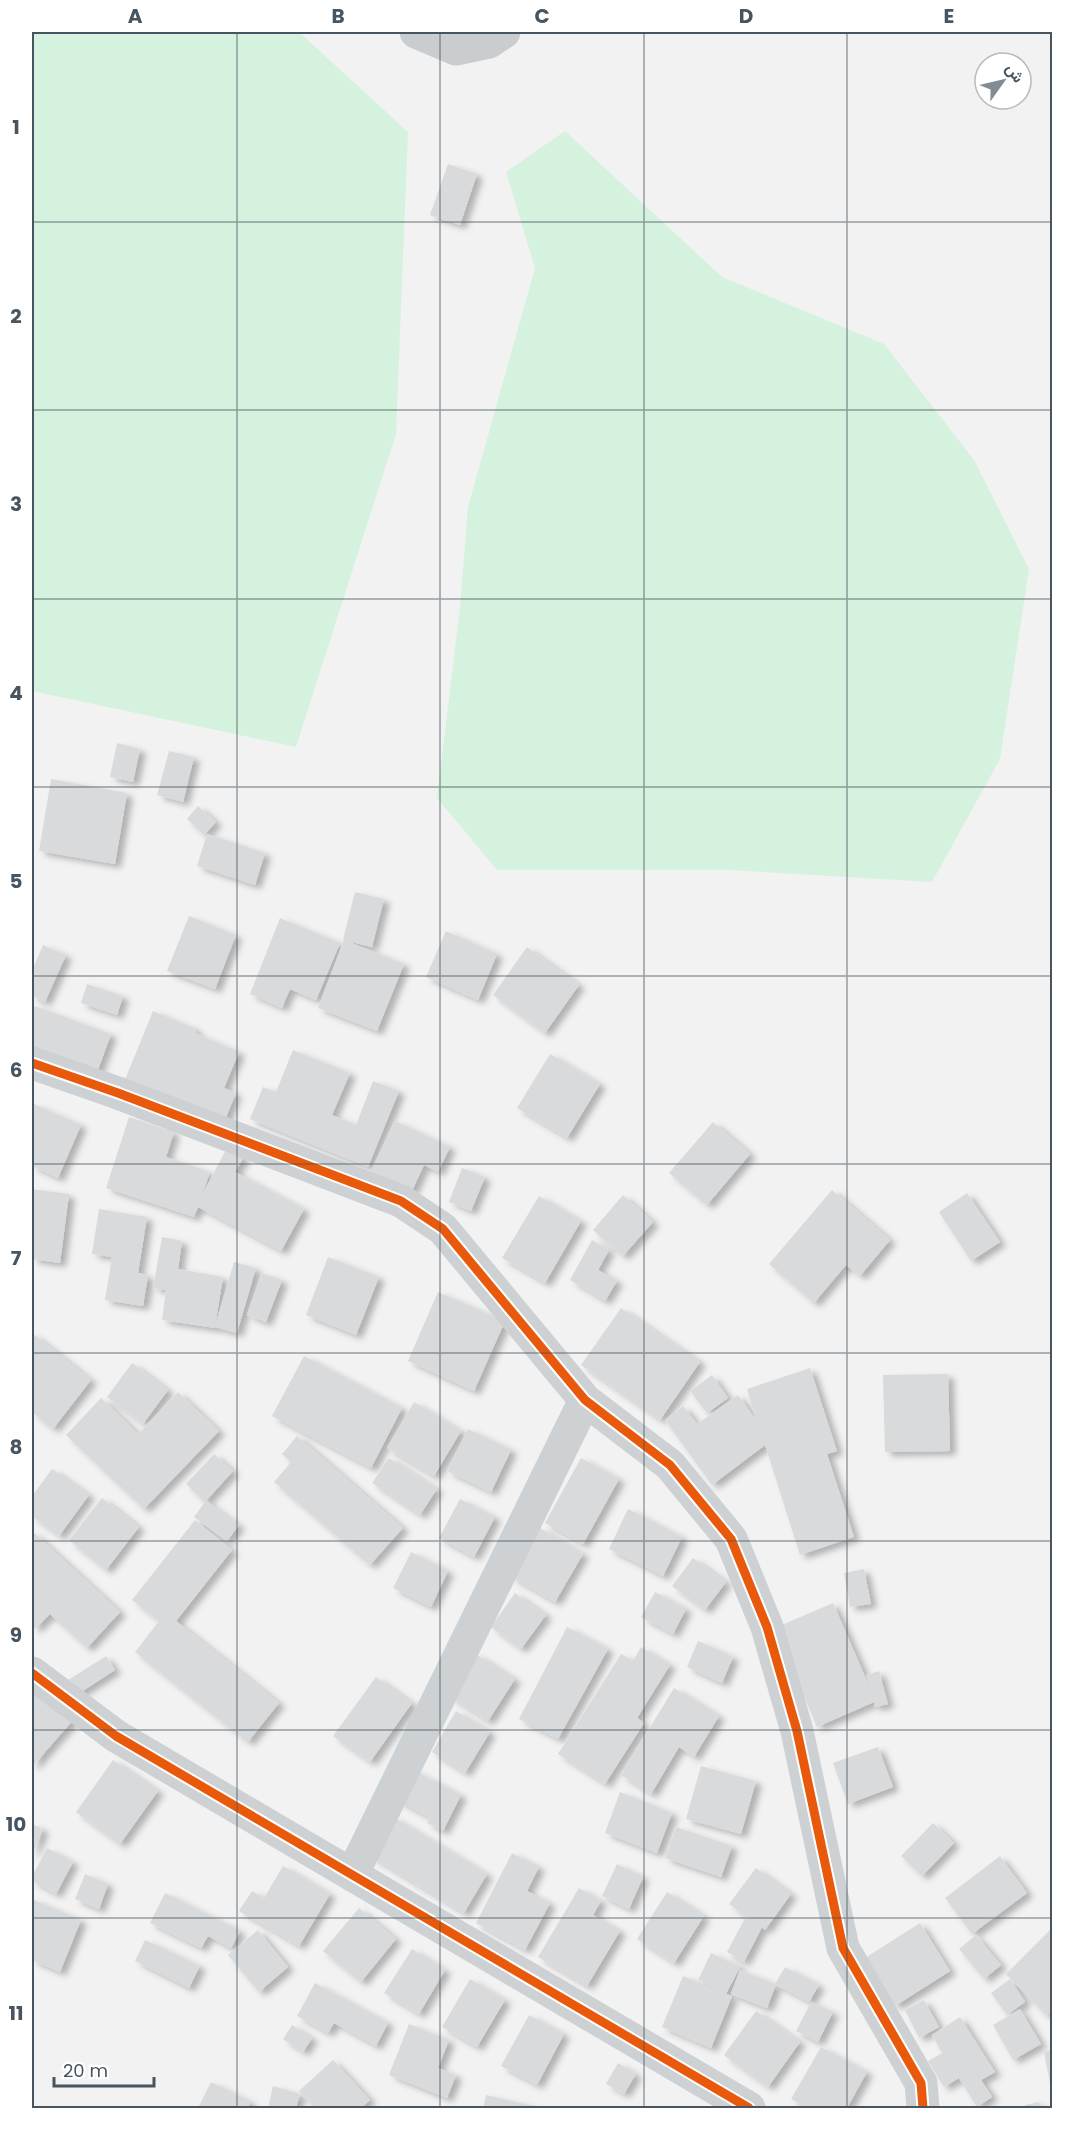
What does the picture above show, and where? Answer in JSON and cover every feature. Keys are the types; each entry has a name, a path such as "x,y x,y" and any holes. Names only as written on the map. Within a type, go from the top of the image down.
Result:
{"main road":[{"path":"416,32 456,49 489,42 504,32"}],"street":[{"path":"32,1063 118,1093 401,1201 443,1229 585,1400 670,1465 731,1539 767,1627 797,1731 843,1948 921,2083 923,2109"},
{"path":"352,1875 585,1400"},
{"path":"32,1673 116,1736 749,2109"}],"green space":[{"path":"32,32 299,32 408,132 396,434 296,747 32,691"},
{"path":"565,131 722,277 884,344 974,460 1029,569 1000,759 932,882 730,870 497,870 437,798 460,607 468,507 535,268 506,172"}],"building":[{"path":"448,164 477,174 460,225 430,215"},
{"path":"117,743 140,749 133,782 110,777"},
{"path":"169,751 194,757 183,802 157,795"},
{"path":"51,779 127,793 115,864 39,851"},
{"path":"198,806 216,822 204,835 187,819"},
{"path":"207,834 265,853 255,885 197,866"},
{"path":"355,892 384,899 372,947 343,940"},
{"path":"189,916 236,935 215,989 167,971"},
{"path":"280,918 340,943 316,1000 290,989 282,1008 250,994"},
{"path":"446,931 497,954 478,1000 426,977"},
{"path":"344,940 404,964 377,1031 318,1008"},
{"path":"43,945 66,955 45,1002 32,996 32,971"},
{"path":"527,947 579,985 545,1033 493,995"},
{"path":"87,984 123,996 117,1015 81,1003"},
{"path":"32,1005 111,1034 95,1078 32,1055"},
{"path":"153,1011 196,1029 195,1033 239,1052 224,1088 236,1093 222,1127 122,1087"},
{"path":"293,1050 350,1073 332,1115 356,1125 373,1081 399,1091 368,1167 250,1119 263,1087 276,1092"},
{"path":"550,1054 600,1084 567,1138 517,1108"},
{"path":"34,1104 81,1125 58,1178 32,1166 32,1109"},
{"path":"129,1117 174,1132 166,1157 210,1172 202,1195 227,1148 244,1157 235,1172 304,1209 281,1251 198,1207 194,1217 106,1188"},
{"path":"395,1121 450,1147 438,1172 424,1165 411,1193 370,1173"},
{"path":"713,1122 750,1154 707,1205 669,1173"},
{"path":"462,1168 485,1177 471,1211 449,1202"},
{"path":"32,1189 69,1194 60,1263 32,1259"},
{"path":"832,1190 890,1240 860,1276 846,1265 814,1303 769,1264"},
{"path":"967,1193 1000,1242 971,1261 939,1212"},
{"path":"623,1195 653,1222 623,1256 593,1230"},
{"path":"539,1196 581,1221 545,1283 502,1258"},
{"path":"99,1209 147,1217 138,1273 148,1275 143,1306 105,1300 112,1257 92,1254"},
{"path":"162,1237 182,1241 178,1269 223,1277 215,1326 234,1262 256,1268 237,1333 215,1327 162,1320 166,1290 153,1288"},
{"path":"592,1240 609,1250 598,1270 617,1281 605,1301 570,1280"},
{"path":"328,1257 379,1277 356,1335 306,1315"},
{"path":"262,1273 282,1280 266,1322 247,1315"},
{"path":"438,1292 505,1321 474,1391 408,1361"},
{"path":"621,1308 700,1362 660,1420 581,1365"},
{"path":"32,1333 91,1380 53,1429 32,1412"},
{"path":"304,1356 402,1408 371,1468 272,1416"},
{"path":"132,1363 168,1390 143,1424 107,1397"},
{"path":"810,1368 837,1451 827,1454 854,1537 800,1555 765,1445 712,1485 665,1420 683,1406 697,1424 738,1395 756,1420 747,1389"},
{"path":"948,1374 950,1451 885,1452 883,1375"},
{"path":"712,1375 728,1398 707,1413 690,1391"},
{"path":"178,1392 219,1431 144,1509 66,1435 101,1398 138,1434"},
{"path":"414,1402 461,1431 434,1476 387,1448"},
{"path":"468,1429 511,1450 491,1492 447,1471"},
{"path":"297,1436 403,1528 370,1565 274,1482 291,1462 282,1454"},
{"path":"214,1454 233,1471 206,1501 239,1525 227,1541 194,1517 205,1502 186,1484"},
{"path":"389,1458 437,1489 420,1515 372,1483"},
{"path":"581,1458 619,1479 583,1544 545,1523"},
{"path":"52,1469 89,1495 59,1536 32,1516 32,1496"},
{"path":"102,1498 139,1527 106,1570 69,1540"},
{"path":"460,1499 495,1517 474,1557 439,1538"},
{"path":"628,1509 682,1537 663,1576 609,1549"},
{"path":"195,1520 232,1550 176,1621 279,1703 248,1742 135,1652 159,1621 132,1600"},
{"path":"540,1528 583,1554 555,1602 511,1577"},
{"path":"32,1531 120,1612 87,1648 50,1614 35,1629 32,1625"},
{"path":"411,1552 448,1571 431,1607 393,1588"},
{"path":"693,1558 726,1582 705,1610 672,1586"},
{"path":"864,1569 871,1604 850,1607 844,1573"},
{"path":"655,1592 686,1609 673,1634 641,1617"},
{"path":"515,1593 546,1615 521,1649 491,1627"},
{"path":"833,1603 870,1688 866,1675 879,1671 888,1704 875,1707 874,1702 817,1727 775,1628"},
{"path":"567,1627 608,1649 558,1739 519,1719"},
{"path":"698,1641 733,1657 722,1683 687,1667"},
{"path":"641,1647 670,1665 637,1718 644,1723 605,1784 558,1754 621,1654 633,1661"},
{"path":"476,1654 515,1679 488,1721 449,1696"},
{"path":"106,1656 115,1670 75,1696 65,1682"},
{"path":"376,1677 412,1703 370,1762 333,1736"},
{"path":"32,1681 74,1719 32,1767"},
{"path":"674,1688 719,1716 694,1757 679,1747 651,1794 621,1775"},
{"path":"456,1711 490,1732 465,1773 432,1752"},
{"path":"878,1747 893,1787 848,1804 833,1763"},
{"path":"113,1760 158,1791 120,1844 76,1812"},
{"path":"701,1766 756,1781 741,1834 686,1819"},
{"path":"413,1770 461,1795 443,1831 427,1823 430,1818 397,1800"},
{"path":"620,1792 672,1813 657,1853 605,1833"},
{"path":"393,1817 487,1874 464,1913 370,1856"},
{"path":"933,1823 954,1843 922,1876 901,1856"},
{"path":"32,1824 43,1829 32,1856"},
{"path":"676,1827 732,1846 721,1877 665,1858"},
{"path":"47,1848 73,1862 56,1894 32,1881"},
{"path":"512,1853 539,1867 527,1891 550,1903 525,1950 476,1923"},
{"path":"1000,1856 1027,1893 972,1934 945,1898"},
{"path":"617,1864 643,1877 629,1909 602,1896"},
{"path":"283,1866 330,1894 299,1946 239,1911 252,1891 264,1898"},
{"path":"756,1868 791,1894 765,1930 762,1927 744,1962 727,1952 745,1918 760,1926 729,1904"},
{"path":"85,1874 108,1884 99,1909 75,1899"},
{"path":"579,1888 601,1901 593,1915 620,1931 587,1986 538,1957"},
{"path":"667,1892 704,1916 674,1963 637,1939"},
{"path":"165,1893 240,1931 231,1948 208,1936 201,1948 150,1923"},
{"path":"32,1899 81,1920 60,1972 32,1960"},
{"path":"359,1908 396,1939 361,1982 323,1951"},
{"path":"920,1923 950,1971 895,2006 865,1958"},
{"path":"1052,1928 1052,2011 1047,2016 1006,1974"},
{"path":"258,1930 288,1967 259,1992 228,1955"},
{"path":"976,1935 1001,1965 984,1979 959,1949"},
{"path":"145,1940 200,1966 189,1988 135,1961"},
{"path":"412,1949 445,1970 419,2014 384,1993"},
{"path":"711,1953 740,1967 726,1994 732,1996 711,2048 662,2027 683,1976 720,1991 698,1980"},
{"path":"785,1967 819,1985 809,2002 775,1984"},
{"path":"740,1970 776,1984 767,2008 731,1994"},
{"path":"470,1979 505,2000 477,2047 442,2027"},
{"path":"1010,1979 1025,2002 1007,2015 991,1993"},
{"path":"315,1983 388,2023 376,2046 334,2023 328,2033 297,2016"},
{"path":"924,2000 939,2027 919,2038 905,2010"},
{"path":"811,2002 833,2012 818,2042 796,2031"},
{"path":"1020,2009 1041,2044 1013,2060 993,2025"},
{"path":"756,2011 800,2042 768,2087 724,2055"},
{"path":"529,2015 564,2034 537,2085 501,2066"},
{"path":"960,2017 995,2072 981,2080 992,2097 977,2107 959,2078 944,2087 928,2061 942,2053 932,2035"},
{"path":"409,2024 449,2040 438,2068 456,2075 447,2098 389,2075"},
{"path":"292,2025 312,2038 303,2052 283,2039"},
{"path":"821,2047 867,2072 847,2108 808,2108 791,2099"},
{"path":"1052,2050 1052,2089 1051,2089 1044,2052"},
{"path":"333,2060 370,2100 361,2108 315,2108 299,2091"},
{"path":"618,2063 636,2074 624,2094 606,2084"},
{"path":"211,2082 251,2102 247,2108 198,2108"},
{"path":"273,2086 300,2094 296,2108 268,2108"},
{"path":"486,2095 542,2108 483,2108"},
{"path":"1039,2102 1040,2108 1025,2108 1025,2105"}],"cycle path":[{"path":"32,1063 118,1093 401,1201 443,1229 585,1400 670,1465 731,1539 767,1627 797,1731 843,1948 921,2083 923,2108"},
{"path":"32,1673 116,1736 749,2108"}]}
